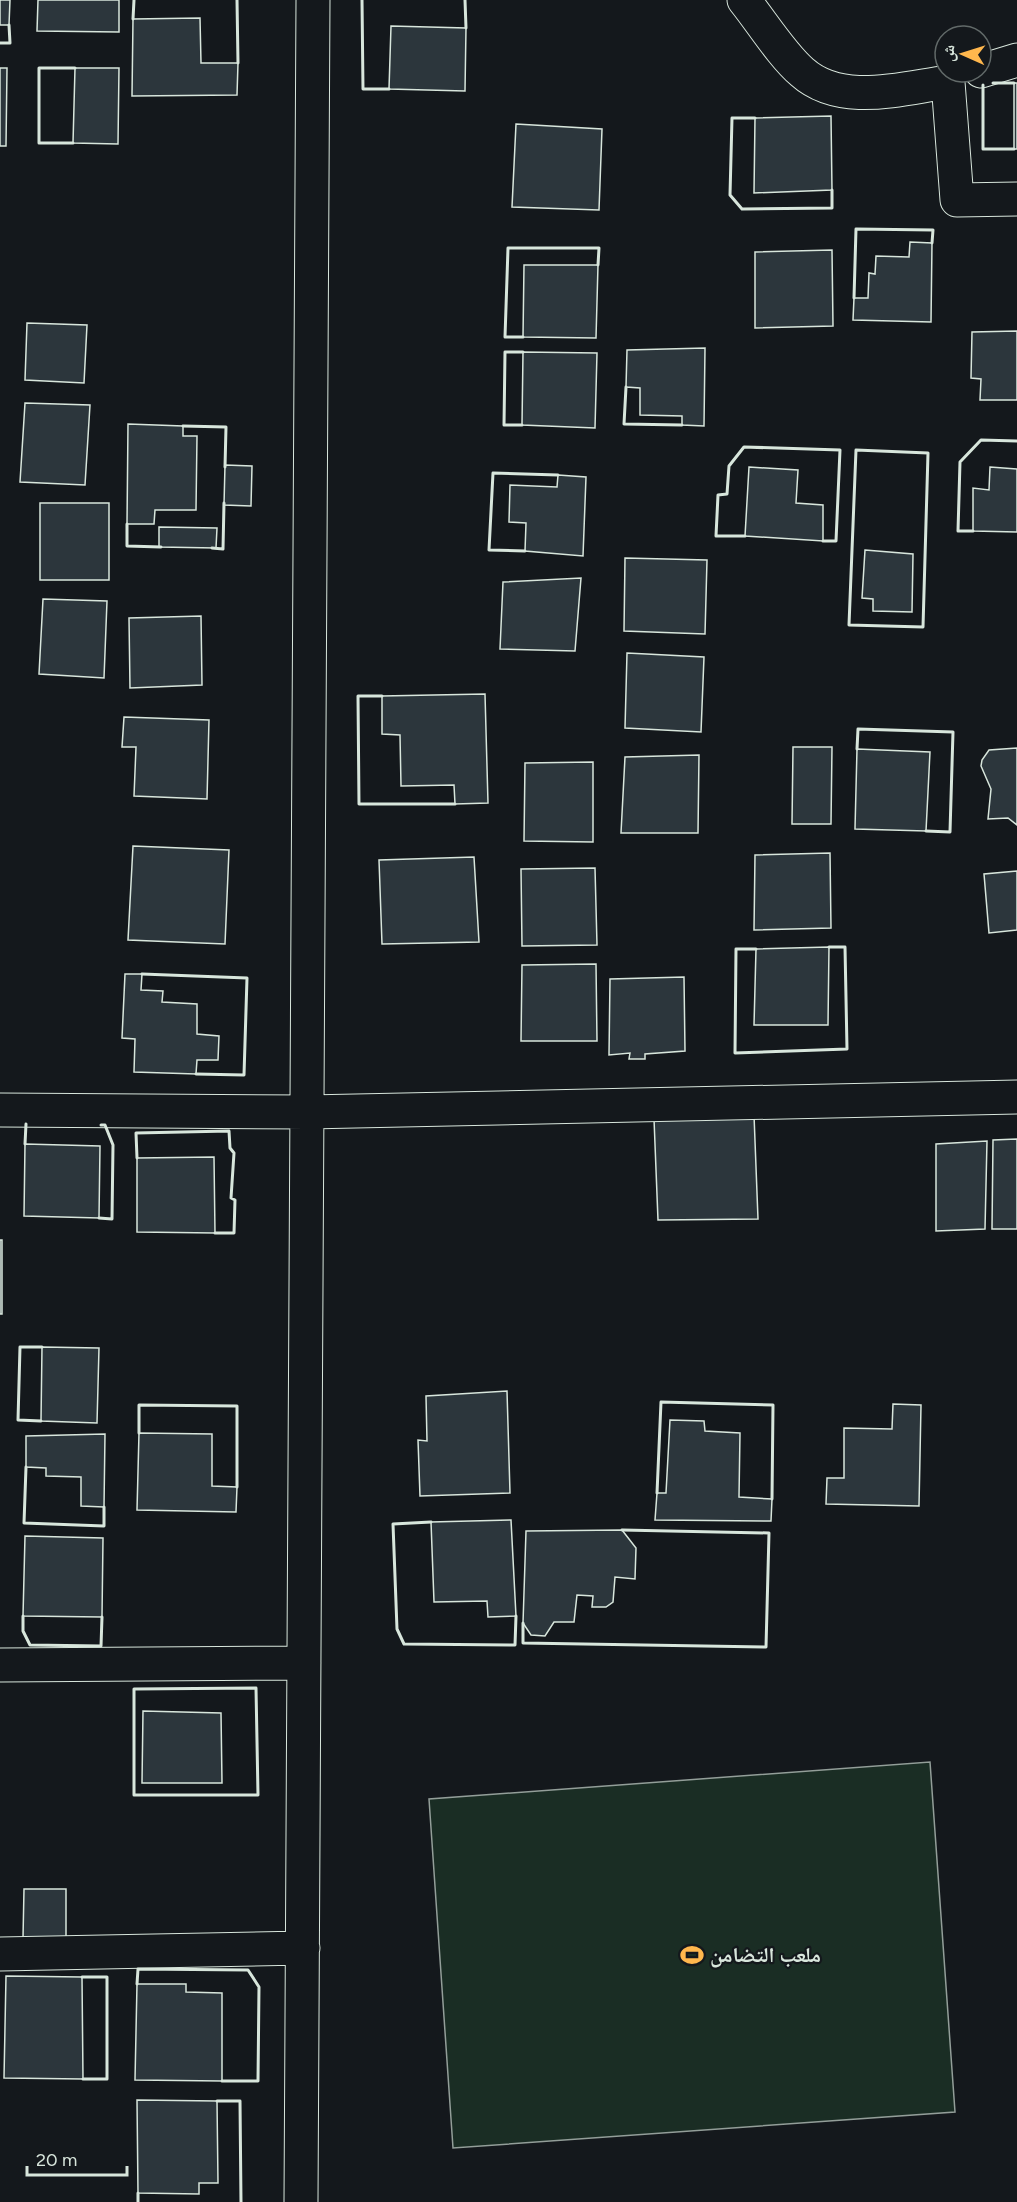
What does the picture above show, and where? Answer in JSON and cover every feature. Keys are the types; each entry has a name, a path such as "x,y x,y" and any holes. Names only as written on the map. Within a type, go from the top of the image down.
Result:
{"street":[{"path":"301,2202 313,0"},
{"path":"744,0 802,72 828,88 862,93 933,84"},
{"path":"993,68 1017,60"},
{"path":"948,84 957,200 1017,199"},
{"path":"0,1110 308,1112 1017,1097"},
{"path":"0,1665 304,1663"},
{"path":"0,1954 303,1948"}],"green space":[{"name":"ملعب التضامن","path":"930,1762 955,2112 453,2148 429,1799"}],"building":[{"path":"0,0 10,0 9,25 0,25"},
{"path":"38,0 119,0 119,32 37,31"},
{"path":"200,18 201,63 238,63 237,95 132,96 133,19"},
{"path":"391,26 466,28 465,91 389,89"},
{"path":"0,68 7,68 6,146 0,146"},
{"path":"75,68 119,68 118,144 73,143"},
{"path":"1014,83 1017,83 1017,149 1014,149"},
{"path":"831,116 832,190 754,193 755,118"},
{"path":"516,124 602,129 599,210 512,207"},
{"path":"910,242 932,243 931,322 853,320 854,298 868,298 869,273 875,274 876,256 909,257"},
{"path":"832,250 833,326 755,328 755,252"},
{"path":"524,265 598,265 596,338 523,337"},
{"path":"27,323 87,325 84,383 25,380"},
{"path":"1017,331 1017,400 980,400 981,379 971,378 972,332"},
{"path":"705,348 704,426 682,425 682,416 640,415 640,388 626,387 627,350"},
{"path":"523,352 597,353 595,428 522,425"},
{"path":"25,403 90,405 85,485 20,482"},
{"path":"128,424 183,426 183,436 197,436 196,510 155,510 154,524 127,524"},
{"path":"225,465 252,466 251,506 224,505"},
{"path":"749,467 798,470 796,503 823,505 823,541 745,536"},
{"path":"990,467 1017,469 1017,532 973,531 973,488 989,490"},
{"path":"558,475 586,477 583,556 525,551 526,523 509,522 510,485 557,487"},
{"path":"40,503 109,503 109,580 40,580"},
{"path":"159,527 217,528 216,548 159,547"},
{"path":"865,550 913,554 912,612 873,611 873,599 862,598"},
{"path":"625,558 707,560 705,634 624,631"},
{"path":"581,578 575,651 500,649 503,582"},
{"path":"43,599 107,601 104,678 39,674"},
{"path":"201,616 202,685 130,688 129,618"},
{"path":"627,653 704,657 701,732 625,728"},
{"path":"485,694 488,803 455,804 454,785 401,786 400,735 382,734 382,696"},
{"path":"124,717 209,720 207,799 134,796 136,747 122,747"},
{"path":"793,747 832,747 831,824 792,824"},
{"path":"1017,748 1017,825 1008,818 988,819 991,789 981,766 989,750"},
{"path":"857,749 930,752 926,831 855,829"},
{"path":"699,755 698,833 621,833 625,757"},
{"path":"593,762 593,842 524,841 525,763"},
{"path":"133,846 229,850 225,944 128,940"},
{"path":"830,853 831,928 754,930 755,855"},
{"path":"474,857 479,942 382,944 379,860"},
{"path":"595,868 597,945 522,946 521,869"},
{"path":"1017,871 1017,930 989,933 984,874"},
{"path":"829,947 828,1025 754,1025 756,949"},
{"path":"596,964 597,1041 521,1041 522,965"},
{"path":"125,974 142,974 141,990 163,991 162,1002 197,1004 197,1034 219,1036 218,1060 197,1060 196,1074 134,1072 135,1039 122,1038"},
{"path":"684,977 685,1051 645,1054 645,1059 629,1059 630,1053 609,1055 610,979"},
{"path":"754,1115 758,1219 658,1220 654,1119"},
{"path":"1017,1139 1017,1229 992,1229 993,1140"},
{"path":"987,1141 985,1229 936,1231 936,1144"},
{"path":"25,1144 100,1146 99,1218 24,1216"},
{"path":"214,1157 215,1233 137,1232 137,1158"},
{"path":"0,1240 2,1240 2,1314 0,1314"},
{"path":"42,1347 99,1348 97,1423 41,1421"},
{"path":"507,1391 510,1493 420,1496 418,1440 427,1441 426,1396"},
{"path":"893,1404 921,1405 919,1506 826,1504 827,1478 844,1478 844,1428 892,1429"},
{"path":"670,1420 704,1421 705,1431 740,1433 739,1497 772,1499 771,1521 655,1520 657,1493 666,1493"},
{"path":"139,1433 212,1434 212,1486 237,1487 236,1512 137,1510"},
{"path":"105,1434 104,1507 81,1506 81,1477 46,1476 46,1468 26,1467 26,1436"},
{"path":"511,1520 516,1616 488,1617 487,1601 434,1602 431,1522"},
{"path":"622,1530 636,1548 635,1579 615,1577 613,1602 606,1607 592,1607 593,1596 577,1595 574,1622 554,1622 545,1636 531,1635 523,1623 526,1531"},
{"path":"25,1536 103,1538 102,1617 23,1616"},
{"path":"143,1711 221,1713 222,1783 142,1783"},
{"path":"24,1889 66,1889 66,1939 23,1938"},
{"path":"6,1976 82,1977 83,2079 4,2078"},
{"path":"137,1984 186,1984 186,1992 222,1993 222,2081 135,2080"},
{"path":"137,2100 217,2101 218,2183 199,2183 199,2194 138,2193"}],"wall":[{"path":"133,19 134,0"},
{"path":"237,0 238,63"},
{"path":"362,0 363,89 389,89"},
{"path":"465,0 466,28"},
{"path":"0,43 10,43 9,25"},
{"path":"73,143 39,143 39,68 75,68"},
{"path":"993,83 1014,83"},
{"path":"983,85 983,149 1014,149"},
{"path":"755,118 732,118 730,195 742,209 832,208 832,190"},
{"path":"854,298 856,229 933,230 932,243"},
{"path":"523,337 505,337 508,248 599,248 598,265"},
{"path":"522,425 504,425 505,352 523,352"},
{"path":"626,387 624,424 682,425"},
{"path":"183,426 226,427 225,467"},
{"path":"973,531 958,531 960,462 981,440 1017,441"},
{"path":"745,536 716,536 718,495 727,494 729,466 744,447 840,450 836,541 823,541"},
{"path":"856,450 928,453 923,627 849,625 856,450"},
{"path":"525,551 489,550 493,473 558,475"},
{"path":"212,548 223,549 224,503"},
{"path":"127,524 127,546 161,547"},
{"path":"382,696 358,696 359,804 455,804"},
{"path":"857,749 858,729 953,732 950,832 926,831"},
{"path":"756,949 736,949 735,1053 847,1049 845,947 829,947"},
{"path":"142,974 247,978 244,1075 196,1074"},
{"path":"25,1144 26,1124"},
{"path":"99,1218 112,1219 113,1145 105,1125 101,1125"},
{"path":"137,1158 136,1133 229,1131 230,1148 234,1153 231,1198 235,1200 234,1233 215,1233"},
{"path":"41,1421 18,1420 20,1347 42,1347"},
{"path":"657,1493 661,1402 773,1405 772,1499"},
{"path":"139,1433 139,1405 237,1406 237,1487"},
{"path":"26,1467 24,1523 104,1526 104,1507"},
{"path":"431,1522 393,1524 397,1629 404,1644 515,1645 516,1616"},
{"path":"523,1623 523,1643 766,1647 769,1533 622,1530"},
{"path":"23,1616 23,1631 30,1645 101,1646 102,1617"},
{"path":"256,1688 258,1795 134,1795 134,1689 256,1688"},
{"path":"137,1984 138,1969 248,1970 259,1987 258,2081 222,2081"},
{"path":"82,1977 107,1977 107,2079 83,2079"},
{"path":"217,2101 240,2101 241,2202"},
{"path":"138,2193 138,2202"}],"place":[{"name":"ملعب التضامن","path":"692,1955"}]}
